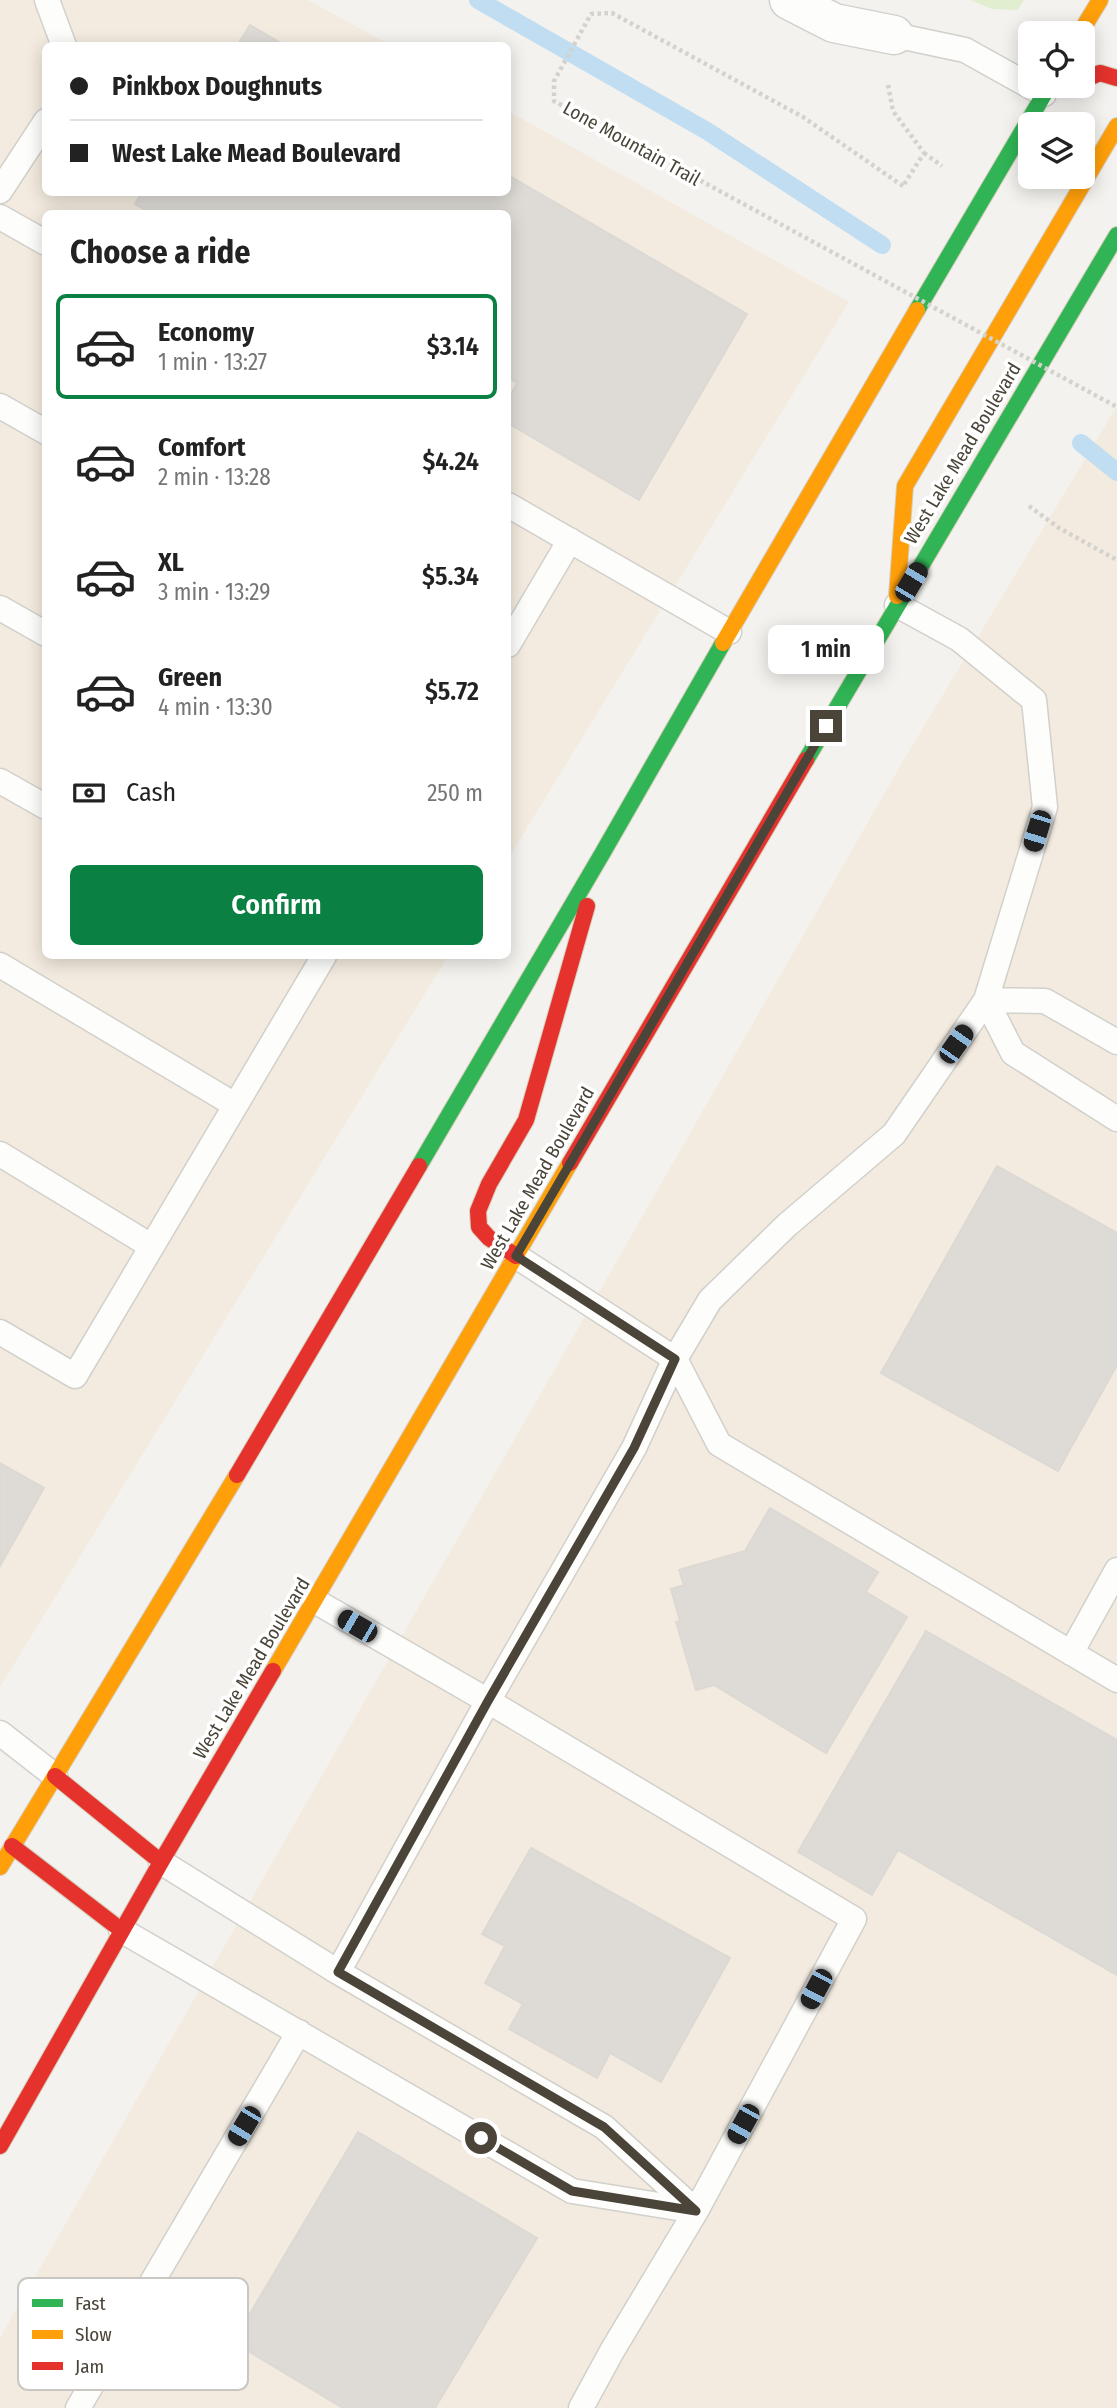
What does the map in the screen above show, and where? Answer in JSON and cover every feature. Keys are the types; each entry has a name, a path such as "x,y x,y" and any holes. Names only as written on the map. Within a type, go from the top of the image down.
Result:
{"main road":[{"path":"1087,21 1100,0"},
{"path":"1095,75 1100,73 1117,78"},
{"path":"121,1930 4,1850 55,1776 246,1459 602,854 1025,126 1046,98"},
{"path":"897,605 905,486 1117,127"},
{"name":"West Lake Mead Boulevard","path":"0,2146 121,1930 897,605 1117,235"},
{"path":"516,1256 489,1238 479,1227 478,1212 489,1184 526,1120 602,854"},
{"path":"55,1776 161,1862"}],"street":[{"path":"789,0 834,23 894,35"}],"lane":[{"path":"47,0 63,42"},
{"path":"894,35 965,50 1018,75"},
{"path":"0,191 42,127"},
{"path":"0,217 42,241"},
{"path":"0,406 42,430"},
{"path":"511,507 729,632"},
{"path":"511,640 570,540"},
{"path":"338,1972 488,1701 634,1448 675,1359 710,1300 787,1225 894,1134 986,999 1045,807 1034,700 959,639 897,605"},
{"path":"0,608 42,633"},
{"path":"0,781 42,805"},
{"path":"0,1332 75,1376 235,1105 314,959"},
{"path":"0,965 235,1105"},
{"path":"986,999 1045,1001 1117,1042"},
{"path":"986,999 1013,1053 1117,1119"},
{"path":"0,1154 151,1246"},
{"path":"516,1256 675,1359 719,1444 1117,1680"},
{"path":"1071,1653 1117,1570"},
{"path":"315,1601 853,1919 696,2211 581,2408"},
{"path":"0,1732 55,1776"},
{"path":"161,1862 338,1972 604,2127 696,2211"},
{"path":"121,1930 572,2191 696,2211"},
{"path":"154,2278 299,2032"},
{"path":"78,2408 89,2390"}],"path":[{"name":"Lone Mountain Trail","path":"925,153 904,186 803,117 612,13 591,14 554,81 554,101 1117,407"},
{"path":"888,81 893,111 925,153 942,166"},
{"path":"1029,506 1059,528 1117,560"}],"shaded area":[{"path":"0,0 308,0 385,42 42,42 42,196 511,196 511,113 849,302 511,854 511,210 42,210 42,959 446,959 0,1687"},
{"path":"1117,406 1117,2408 0,2408 0,2338 18,2307 18,2390 248,2390 248,2278 34,2278 903,761"}],"green space":[{"path":"970,0 1024,0 1018,10 992,9"}],"building":[{"path":"250,25 279,42 239,42"},
{"path":"511,177 747,314 639,500 511,425 511,394 517,383 511,379 511,210 145,210 135,204 140,196 511,196"},
{"path":"997,1166 1117,1233 1117,1365 1058,1471 881,1373"},
{"path":"0,1463 44,1488 0,1566"},
{"path":"770,1508 878,1572 866,1592 907,1617 826,1753 714,1685 696,1690 676,1622 680,1621 671,1589 684,1585 679,1570 745,1551"},
{"path":"926,1631 1117,1740 1117,1975 898,1850 872,1895 798,1852"},
{"path":"531,1848 730,1958 661,2082 610,2053 597,2078 509,2029 523,2004 485,1983 505,1946 482,1934"},
{"path":"358,2132 537,2238 435,2408 343,2408 248,2351 248,2317"}],"waterway":[{"path":"478,0 707,131 882,245"},
{"path":"1081,443 1117,472"}],"traffic: fast":[{"path":"917,310 1042,98"},
{"path":"806,760 1117,235"},
{"path":"419,1166 723,643"}],"traffic: slow":[{"path":"1087,21 1100,0"},
{"path":"897,596 905,486 1117,126"},
{"path":"723,643 917,310"},
{"path":"273,1671 570,1163"},
{"path":"0,1867 237,1475"}],"traffic: jam":[{"path":"1095,75 1100,73 1117,78"},
{"path":"570,1163 806,760"},
{"path":"516,1256 489,1238 479,1227 478,1211 489,1184 526,1120 587,906"},
{"path":"237,1475 419,1166"},
{"path":"0,2146 273,1671"},
{"path":"55,1776 161,1862"},
{"path":"12,1846 121,1930"}],"route":[{"path":"481,2138 572,2191 696,2211 604,2127 338,1972 488,1701 634,1448 675,1359 516,1256 826,726"}]}
